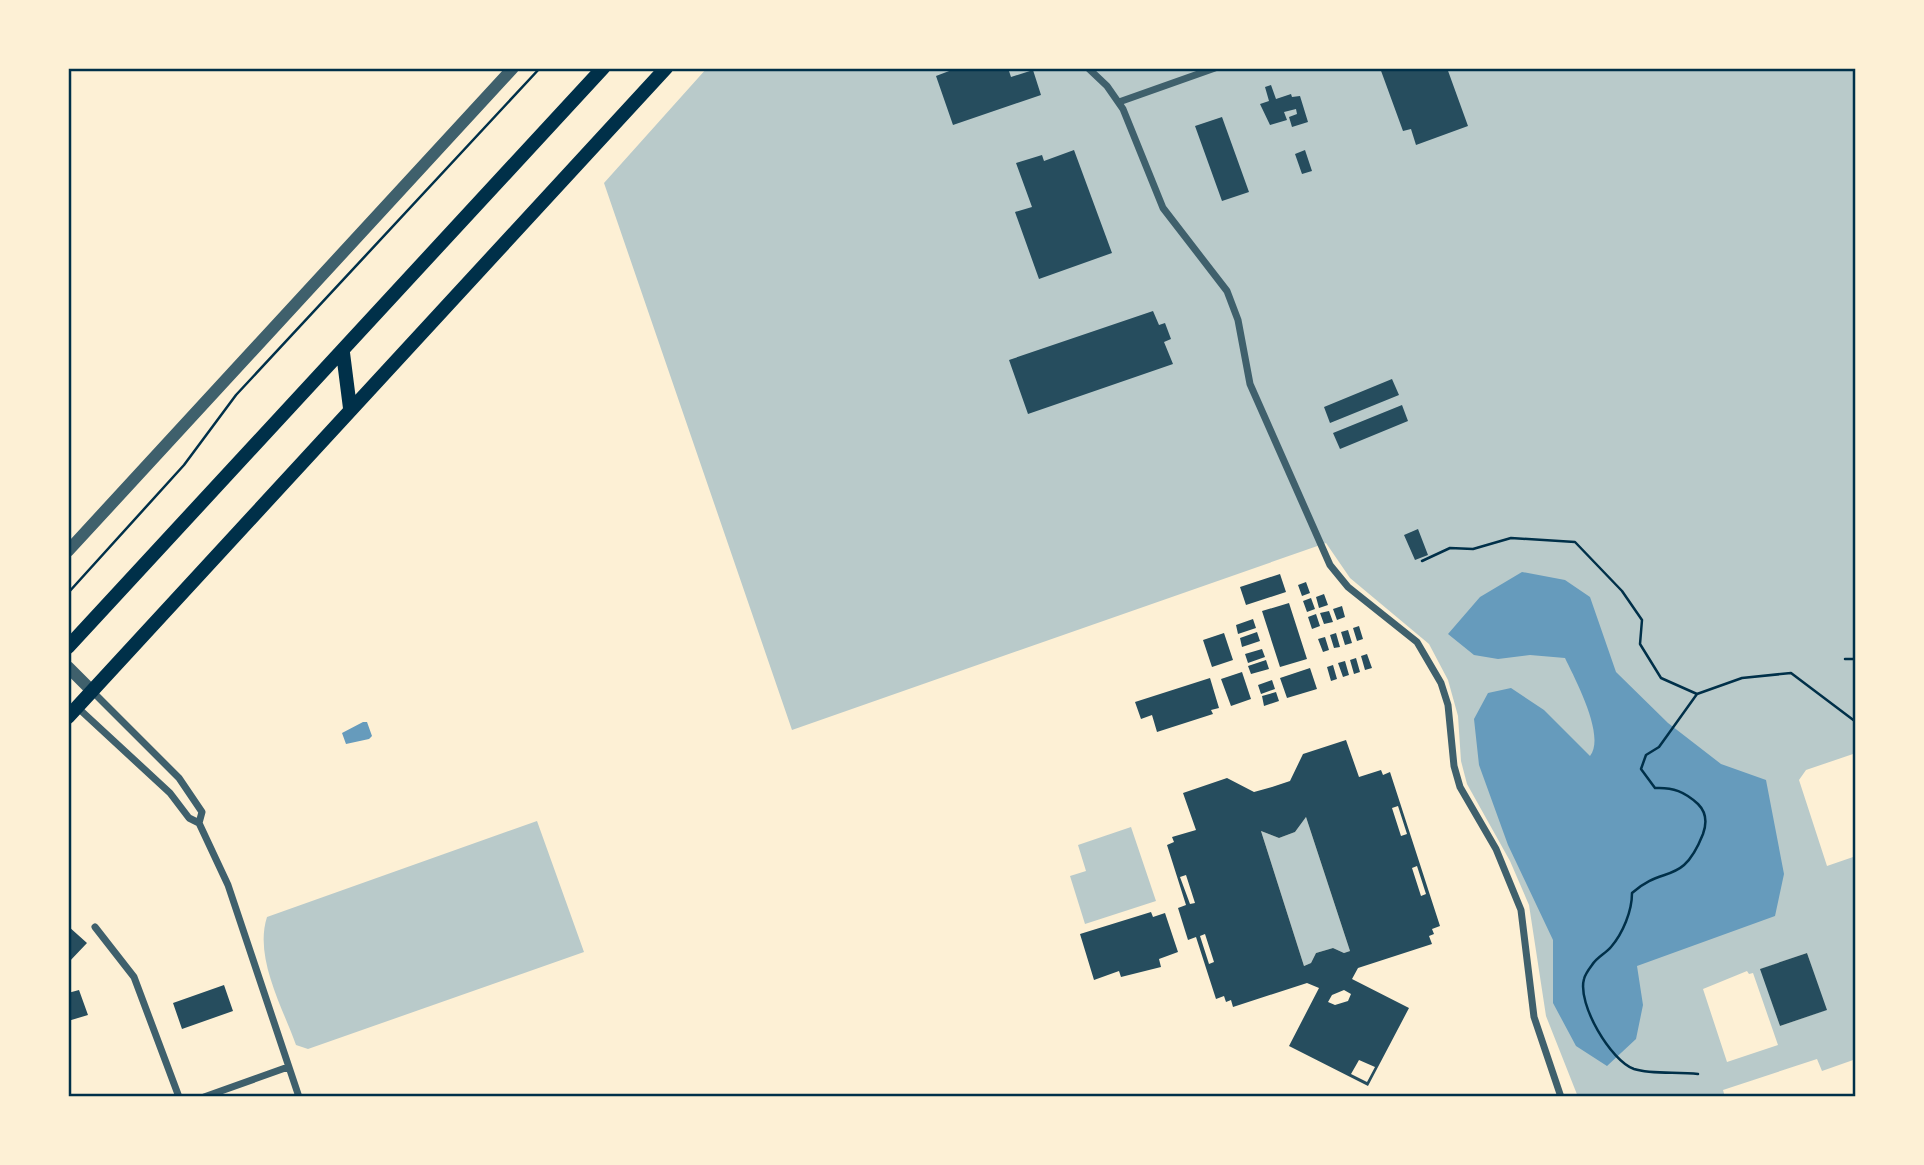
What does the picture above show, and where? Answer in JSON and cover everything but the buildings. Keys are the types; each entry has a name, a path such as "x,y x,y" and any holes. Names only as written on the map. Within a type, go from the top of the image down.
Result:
{"main road":[{"path":"68,648 343,353 603,68"},
{"path":"71,708 92,691 666,68"},
{"path":"343,353 350,408"}],"street":[{"path":"68,551 513,68"},
{"path":"1088,68 1119,102 1163,208 1227,291 1238,320 1244,364 1252,390 1327,560 1349,587 1417,642 1441,683 1449,710 1458,782 1500,857 1521,910 1534,1017 1561,1097"},
{"path":"1119,102 1214,68"},
{"path":"68,667 179,778 202,812 200,823 228,885 299,1097"},
{"path":"71,708 170,793 189,818 200,823"},
{"path":"95,927 134,977 180,1097"},
{"path":"204,1097 288,1067"}],"path":[{"path":"68,593 184,465 236,395 540,68"},
{"path":"1422,561 1450,548 1473,549 1511,538 1574,542 1622,592 1642,620 1640,644 1661,678 1697,694"},
{"path":"1845,659 1856,659"},
{"path":"1698,1074 1634,1069 1615,1056 1599,1033 1586,1004 1583,981 1593,963 1611,947 1632,907 1632,893 1644,883 1667,877 1691,862 1707,821 1702,807 1683,792 1654,788 1641,769 1646,755 1659,747 1697,694 1742,678 1791,673 1856,722"}],"shaded area":[{"path":"707,68 1856,68 1856,753 1806,770 1799,780 1827,866 1856,856 1856,1059 1822,1071 1817,1059 1723,1090 1725,1097 1578,1097 1546,1016 1529,905 1510,861 1467,784 1461,761 1458,716 1448,680 1429,644 1350,578 1326,543 792,730 604,183","holes":["1807,953 1826,1010 1780,1026 1761,969","1747,971 1749,974 1753,973 1778,1045 1727,1062 1703,989"]},
{"path":"1306,817 1350,951 1344,953 1333,948 1316,953 1311,963 1304,966 1261,831 1279,838 1295,832"},
{"path":"537,821 584,952 308,1049 296,1045 267,965 264,932 267,917"},
{"path":"1131,827 1156,901 1085,924 1070,876 1086,871 1078,845"}],"water":[{"path":"1522,572 1565,580 1590,597 1616,672 1668,723 1721,764 1766,780 1784,874 1775,916 1637,966 1643,1005 1636,1039 1607,1066 1576,1046 1553,1003 1553,940 1508,845 1479,765 1474,719 1488,693 1511,688 1544,710 1590,756 1594,747 1594,735 1582,693 1565,658 1530,655 1498,659 1474,655 1448,634 1480,597"},
{"path":"367,722 372,736 346,744 342,733"}]}
